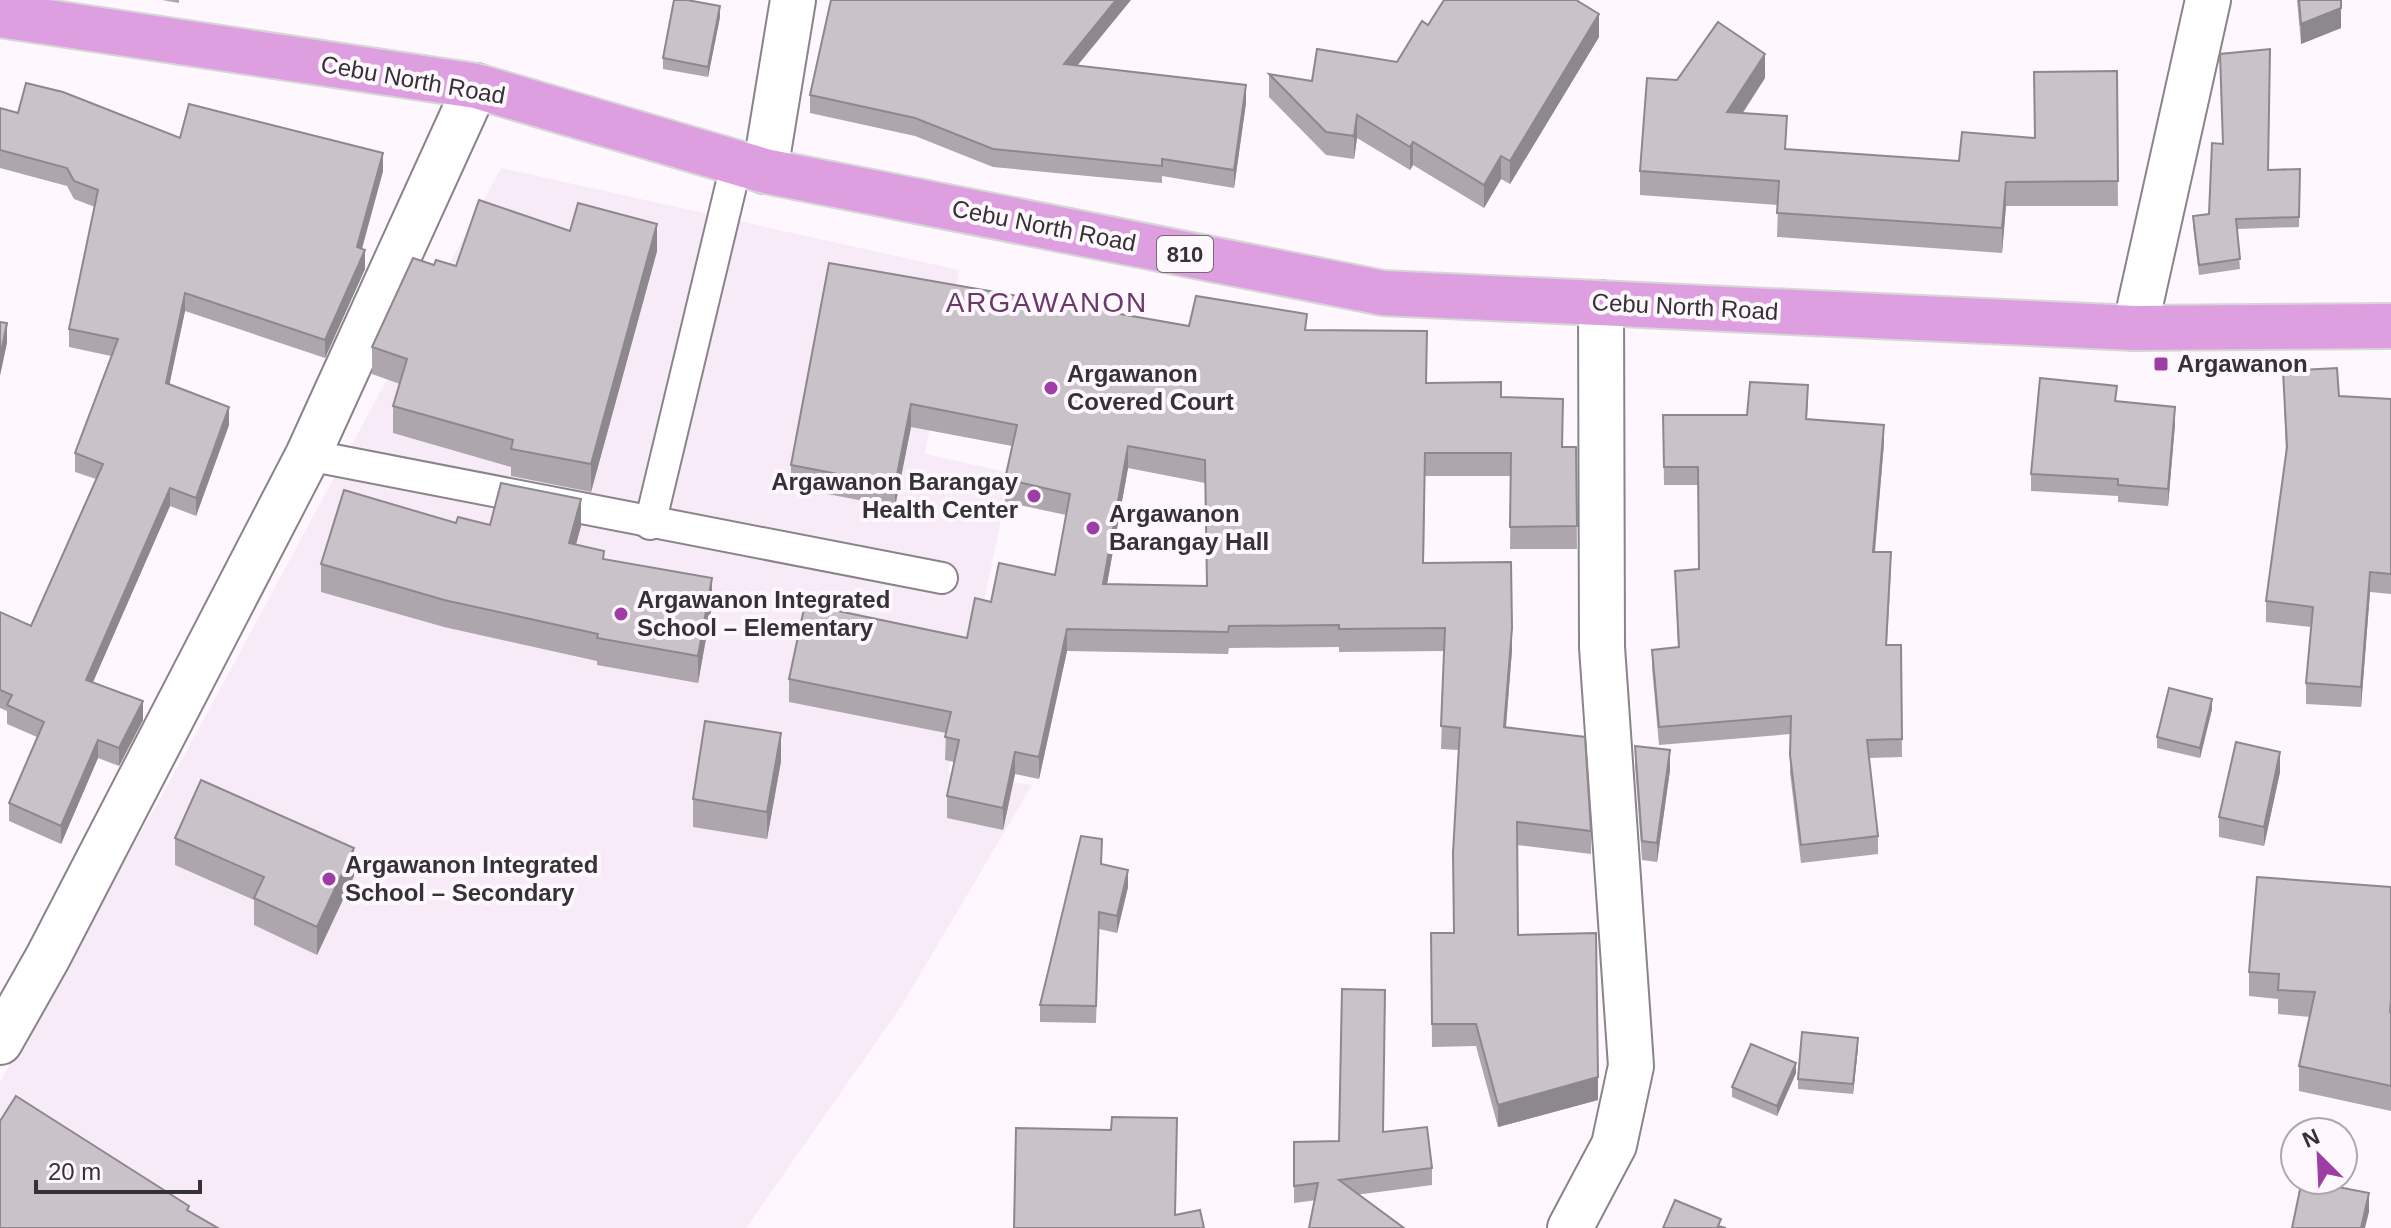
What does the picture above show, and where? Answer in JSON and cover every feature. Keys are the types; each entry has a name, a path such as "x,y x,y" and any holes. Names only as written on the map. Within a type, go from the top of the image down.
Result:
{"highway":[{"name":"Cebu North Road","path":"0,15 476,86 751,168 1383,293 2135,328 2391,326"}],"street":[{"path":"751,168 793,0"},
{"path":"2135,328 2208,0"},
{"path":"0,1042 48,957 308,455 476,86"},
{"path":"1570,1228 1614,1145 1631,1066 1602,647 1601,303"}],"lane":[{"path":"650,524 751,168"},
{"path":"308,455 650,524 942,578"}],"shaded area":[{"name":"Argawanon Integrated School – Elementary","path":"501,168 959,270 925,454 1011,473 948,772 1032,785 902,1005 746,1228 7,1228 0,1223 0,1082 185,754"}],"building":[{"path":"674,0 720,6 708,67 663,58"},
{"path":"831,0 1116,0 1064,64 1246,85 1234,170 1162,159 1162,166 993,149 915,118 810,95"},
{"path":"1444,0 1576,0 1599,14 1510,161 1501,156 1484,185 1413,142 1410,147 1357,115 1354,136 1326,132 1269,74 1312,81 1317,49 1397,62 1422,21 1428,25"},
{"path":"2299,0 2341,0 2341,8 2301,24"},
{"path":"1718,22 1765,54 1727,112 1787,116 1785,149 1959,161 1962,132 2035,138 2034,72 2117,71 2118,181 2006,182 2002,228 1777,213 1779,181 1640,171 1647,78 1677,80"},
{"path":"2270,49 2268,170 2300,169 2299,217 2236,219 2240,259 2199,265 2193,216 2209,214 2212,143 2223,144 2220,54"},
{"path":"26,83 63,92 180,138 189,104 383,153 357,247 365,250 325,340 185,293 166,383 229,407 196,498 170,488 86,680 143,701 119,748 98,740 61,826 9,803 44,722 7,705 12,695 0,690 0,612 31,626 103,464 75,453 118,339 69,329 98,190 74,181 67,168 0,150 0,108 18,113"},
{"path":"479,200 570,231 578,203 657,224 591,464 511,449 513,440 393,406 407,359 372,347 413,258 434,265 436,260 456,266"},
{"path":"829,263 1189,326 1196,296 1307,314 1305,330 1427,331 1426,383 1501,382 1501,397 1563,399 1562,447 1576,447 1577,526 1510,527 1511,453 1425,453 1423,563 1511,562 1512,628 1504,727 1585,737 1591,831 1517,822 1518,935 1596,933 1598,1077 1498,1105 1476,1024 1432,1024 1431,933 1454,933 1453,853 1460,728 1441,726 1445,628 1229,626 1228,632 1067,629 1039,757 1015,752 1003,808 947,796 959,740 945,737 951,712 789,679 805,604 967,638 975,598 991,602 999,563 1055,575 1070,494 1005,479 1017,425 911,404 895,485 791,465","holes":["1128,446 1205,460 1207,586 1103,584"]},
{"path":"0,322 7,323 0,357"},
{"path":"2337,368 2339,396 2391,399 2391,574 2370,572 2361,687 2306,683 2313,607 2266,601 2287,447 2283,371"},
{"path":"2040,378 2117,386 2115,401 2175,407 2168,489 2118,485 2118,479 2031,474"},
{"path":"1750,382 1808,385 1806,419 1884,425 1873,552 1891,552 1886,645 1901,645 1902,739 1867,740 1878,836 1801,845 1790,755 1791,716 1659,727 1652,650 1679,647 1675,571 1699,569 1698,467 1664,467 1663,415 1747,415"},
{"path":"501,483 581,499 569,543 604,551 603,559 712,578 698,656 597,638 598,634 444,600 321,564 344,490 456,523 458,517 490,525"},
{"path":"2169,688 2212,699 2200,748 2157,737"},
{"path":"705,721 781,733 767,812 693,799"},
{"path":"2236,742 2280,752 2264,827 2219,817"},
{"path":"1635,746 1670,750 1657,843 1642,841"},
{"path":"201,780 354,848 317,927 254,898 264,877 175,838"},
{"path":"1081,836 1102,839 1101,864 1128,870 1117,916 1099,912 1096,1006 1040,1005"},
{"path":"2257,877 2391,887 2391,1086 2299,1066 2315,992 2278,990 2279,974 2249,972"},
{"path":"1342,989 1385,990 1383,1132 1427,1127 1432,1168 1339,1180 1404,1228 1309,1228 1318,1183 1294,1186 1294,1142 1339,1141"},
{"path":"1802,1032 1858,1038 1853,1084 1798,1079"},
{"path":"1751,1044 1796,1063 1777,1106 1732,1087"},
{"path":"16,1096 189,1206 187,1210 218,1228 0,1228 0,1121"},
{"path":"1112,1117 1177,1118 1175,1215 1200,1210 1204,1228 1014,1228 1016,1128 1111,1130"},
{"path":"2359,1191 2369,1193 2361,1228 2292,1228 2299,1196 2359,1196"},
{"path":"1675,1200 1721,1219 1718,1226 1726,1228 1663,1228"}],"place":[{"name":"Argawanon","path":"2161,364"},
{"name":"Argawanon Covered Court","path":"1051,388"},
{"name":"Argawanon Barangay Health Center","path":"1034,496"},
{"name":"Argawanon Barangay Hall","path":"1093,528"},
{"name":"Argawanon Integrated School – Elementary","path":"621,614"},
{"name":"Argawanon Integrated School – Secondary","path":"329,879"}],"district":[{"name":"ARGAWANON","path":"1047,302"}]}
